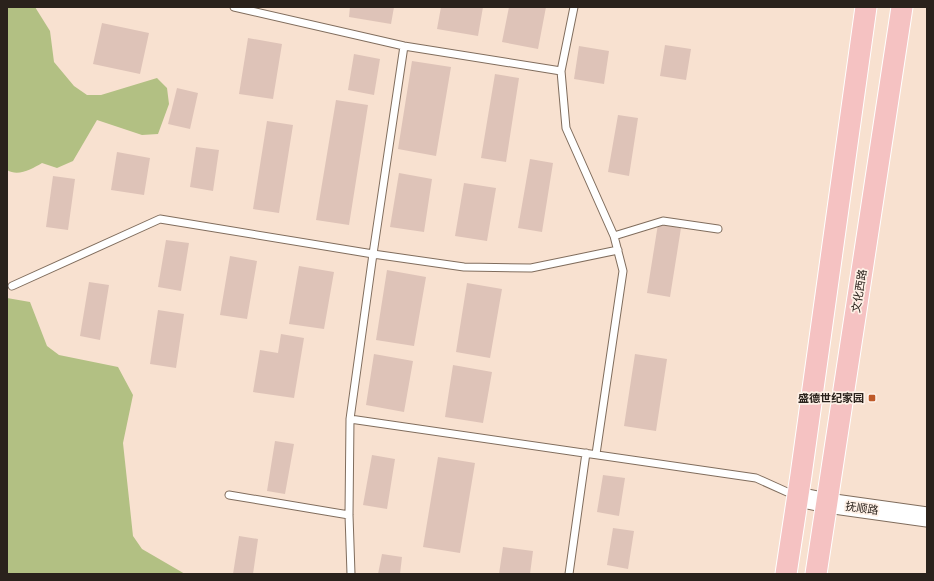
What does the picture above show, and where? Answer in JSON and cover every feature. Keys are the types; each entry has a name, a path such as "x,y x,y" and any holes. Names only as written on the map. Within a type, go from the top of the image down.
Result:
{"main road":[{"path":"786,574 866,7"},
{"name":"文化西路","path":"816,574 902,7"}],"street":[{"name":"抚顺路","path":"798,497 827,503 927,517"}],"lane":[{"path":"234,7 404,46 561,71"},
{"path":"574,7 561,71 566,128 614,236 623,272 596,454"},
{"path":"350,574 350,419 404,46"},
{"path":"12,286 160,219 373,254 464,267 531,268 618,250"},
{"path":"614,236 663,221 718,229"},
{"path":"350,419 756,478 798,497"},
{"path":"569,574 586,453"},
{"path":"229,495 349,515"}],"green space":[{"path":"7,7 35,7 50,31 54,62 74,86 87,95 101,95 157,78 167,88 169,104 158,134 142,135 97,120 73,161 57,168 42,163 29,170 16,173 7,170"},
{"path":"7,298 30,302 47,346 59,355 118,367 133,395 123,443 133,536 142,549 185,574 7,574"}],"building":[{"path":"350,7 394,7 391,24 349,17"},
{"path":"441,7 483,7 478,36 437,29"},
{"path":"509,7 546,7 538,49 502,42"},
{"path":"102,23 149,33 140,74 93,64"},
{"path":"248,38 282,44 273,99 239,94"},
{"path":"665,45 691,49 686,80 660,76"},
{"path":"579,46 609,51 604,84 574,79"},
{"path":"354,54 380,59 374,95 348,90"},
{"path":"412,61 451,67 436,156 398,149"},
{"path":"495,74 519,78 506,162 481,158"},
{"path":"177,88 198,93 190,129 168,124"},
{"path":"336,100 368,105 349,225 316,220"},
{"path":"618,115 638,118 629,176 608,172"},
{"path":"267,121 293,125 279,213 253,209"},
{"path":"196,147 219,150 213,191 190,187"},
{"path":"117,152 150,158 144,195 111,190"},
{"path":"530,159 553,163 542,232 518,228"},
{"path":"399,173 432,179 424,232 390,227"},
{"path":"53,176 75,179 68,230 46,227"},
{"path":"464,183 496,188 487,241 455,236"},
{"path":"658,224 681,228 670,297 647,293"},
{"path":"166,240 189,243 181,291 158,287"},
{"path":"230,256 257,261 247,319 220,315"},
{"path":"299,266 334,272 324,329 289,324"},
{"path":"387,270 426,277 414,346 376,340"},
{"path":"89,282 109,285 100,340 80,336"},
{"path":"467,283 502,289 490,358 456,352"},
{"path":"158,310 184,314 176,368 150,364"},
{"path":"281,334 304,338 294,398 253,392 260,350 278,353"},
{"path":"374,354 413,361 404,412 366,405"},
{"path":"635,354 667,359 656,431 624,426"},
{"path":"453,365 492,372 483,423 445,417"},
{"path":"275,441 294,444 285,494 267,491"},
{"path":"372,455 395,459 387,509 363,505"},
{"path":"438,457 475,463 460,553 423,547"},
{"path":"603,475 625,478 619,516 597,512"},
{"path":"613,528 634,531 628,569 607,565"},
{"path":"239,536 258,539 253,574 233,574"},
{"path":"503,547 533,551 530,574 499,574"},
{"path":"382,554 402,557 400,574 378,574"}],"place":[{"name":"盛德世纪家园","path":"872,398"}]}
